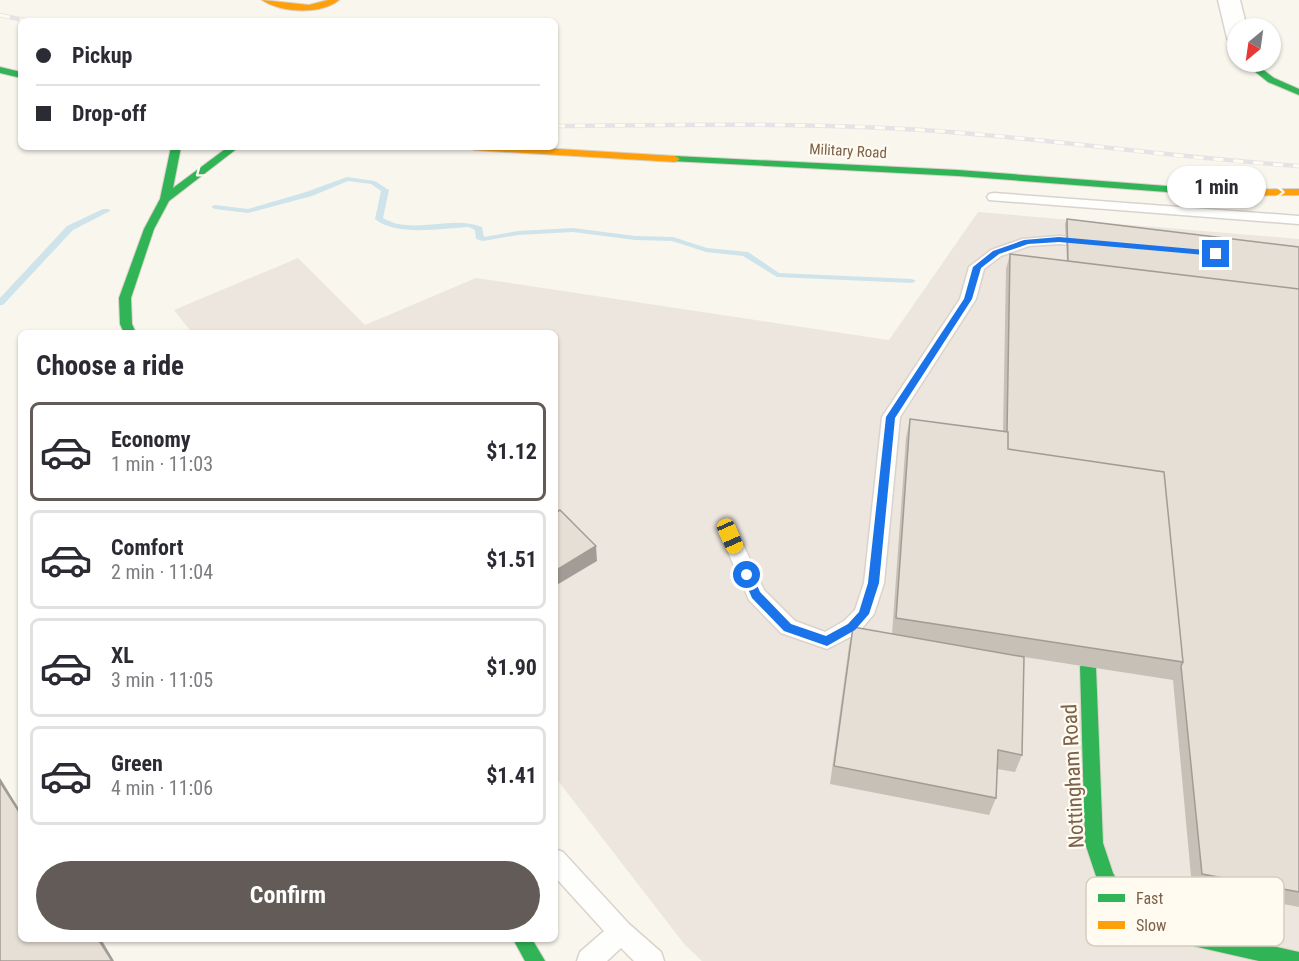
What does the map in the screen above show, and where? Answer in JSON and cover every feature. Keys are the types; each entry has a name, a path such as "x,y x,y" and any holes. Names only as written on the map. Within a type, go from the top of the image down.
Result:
{"street":[{"path":"266,0 309,9 317,9 335,0"},
{"path":"1229,0 1233,18"},
{"path":"0,70 18,74"},
{"path":"1256,72 1278,85 1299,92"},
{"path":"128,330 125,298 149,229 165,199 175,150"},
{"path":"209,151 215,150"},
{"path":"165,199 229,150"},
{"name":"Military Road","path":"521,150 958,173 1219,193 1299,192"},
{"name":"Military Road","path":"1219,193 1260,202 1299,205"},
{"name":"Nottingham Road","path":"1088,667 1094,843 1107,877"},
{"path":"524,942 537,961"},
{"name":"Nottingham Road","path":"1232,946 1299,961"}],"lane":[{"path":"994,197 1299,220"},
{"path":"730,536 756,595 788,627 827,641 851,627 864,614 874,583 891,417 968,299 977,267 996,253 1027,242 1059,240 1106,244"},
{"path":"558,863 621,932 652,961"},
{"path":"589,961 621,932"}],"shaded area":[{"path":"978,212 1299,239 1299,961 702,961 685,945 558,781 558,330 190,330 174,310 298,258 365,325 476,278 889,340"}],"building":[{"path":"1067,219 1299,247 1299,289 1068,261"},
{"path":"1010,254 1299,289 1299,892 1284,889 1284,877 1218,877 1202,874 1164,472 1008,449"},
{"path":"910,419 1008,432 1008,449 1164,472 1183,662 896,618"},
{"path":"560,510 596,546 558,569 558,511"},
{"path":"853,627 1024,657 1022,755 998,750 996,798 834,766"},
{"path":"0,782 18,810 18,942 100,942 112,961 0,961"}],"waterway":[{"path":"215,207 248,211 309,194 347,179 373,182 385,190 379,219 396,226 470,225 479,229 479,237 483,239 518,233 573,230 635,238 673,239 706,250 745,254 777,275 912,281"},
{"path":"0,303 70,228 106,211"}],"railway":[{"path":"0,15 18,19"},
{"path":"558,126 746,125 889,128 1299,166"}],"traffic: fast":[{"path":"0,70 18,74"},
{"path":"1261,72 1271,80 1299,92"},
{"path":"129,330 126,324 125,298 149,229 165,199 175,150"},
{"path":"165,199 230,150"},
{"path":"675,159 958,173 1180,190"},
{"path":"1088,667 1094,843 1106,877"},
{"path":"524,942 536,961"},
{"path":"1233,946 1299,961"}],"traffic: slow":[{"path":"266,0 300,8 309,8 335,0"},
{"path":"524,150 675,159"},
{"path":"1180,190 1219,193 1299,192"}],"route":[{"path":"747,575 756,595 788,627 827,641 851,627 864,614 874,583 891,417 968,299 977,267 996,253 1027,242 1059,240 1216,254"}]}
